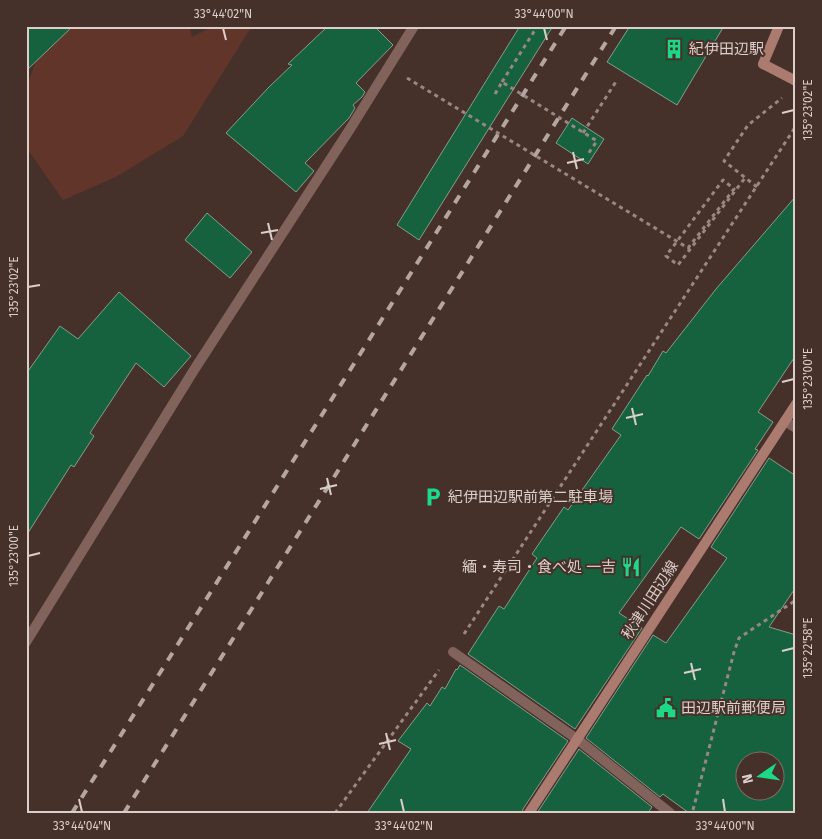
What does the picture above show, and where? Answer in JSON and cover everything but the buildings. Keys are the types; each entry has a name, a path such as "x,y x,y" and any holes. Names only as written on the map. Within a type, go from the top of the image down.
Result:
{"main road":[{"path":"779,26 762,64 796,81"},
{"name":"秋津川田辺線","path":"529,813 796,404"}],"street":[{"path":"26,642 194,370 350,129 414,26"},
{"path":"785,421 796,428"},
{"path":"452,652 577,739 670,813"}],"path":[{"path":"495,94 535,30"},
{"path":"404,77 688,248 734,189 723,180 666,256 678,266 745,178"},
{"path":"584,133 618,80"},
{"path":"502,82 597,141 588,154"},
{"path":"757,187 724,162 748,125 789,92"},
{"path":"335,813 452,652 796,126"},
{"path":"693,813 739,638 796,600"}],"shaded area":[{"path":"50,26 189,26 192,37 214,26 252,26 183,136 116,177 63,200 26,147 26,82 28,82"}],"railway":[{"path":"72,813 566,26"},
{"path":"124,813 616,26"}],"place":[{"name":"紀伊田辺駅","path":"674,49"},
{"name":"紀伊田辺駅前第二駐車場","path":"433,497"},
{"name":"緬・寿司・食べ処 一吉","path":"631,567"},
{"name":"田辺駅前郵便局","path":"666,708"}]}
